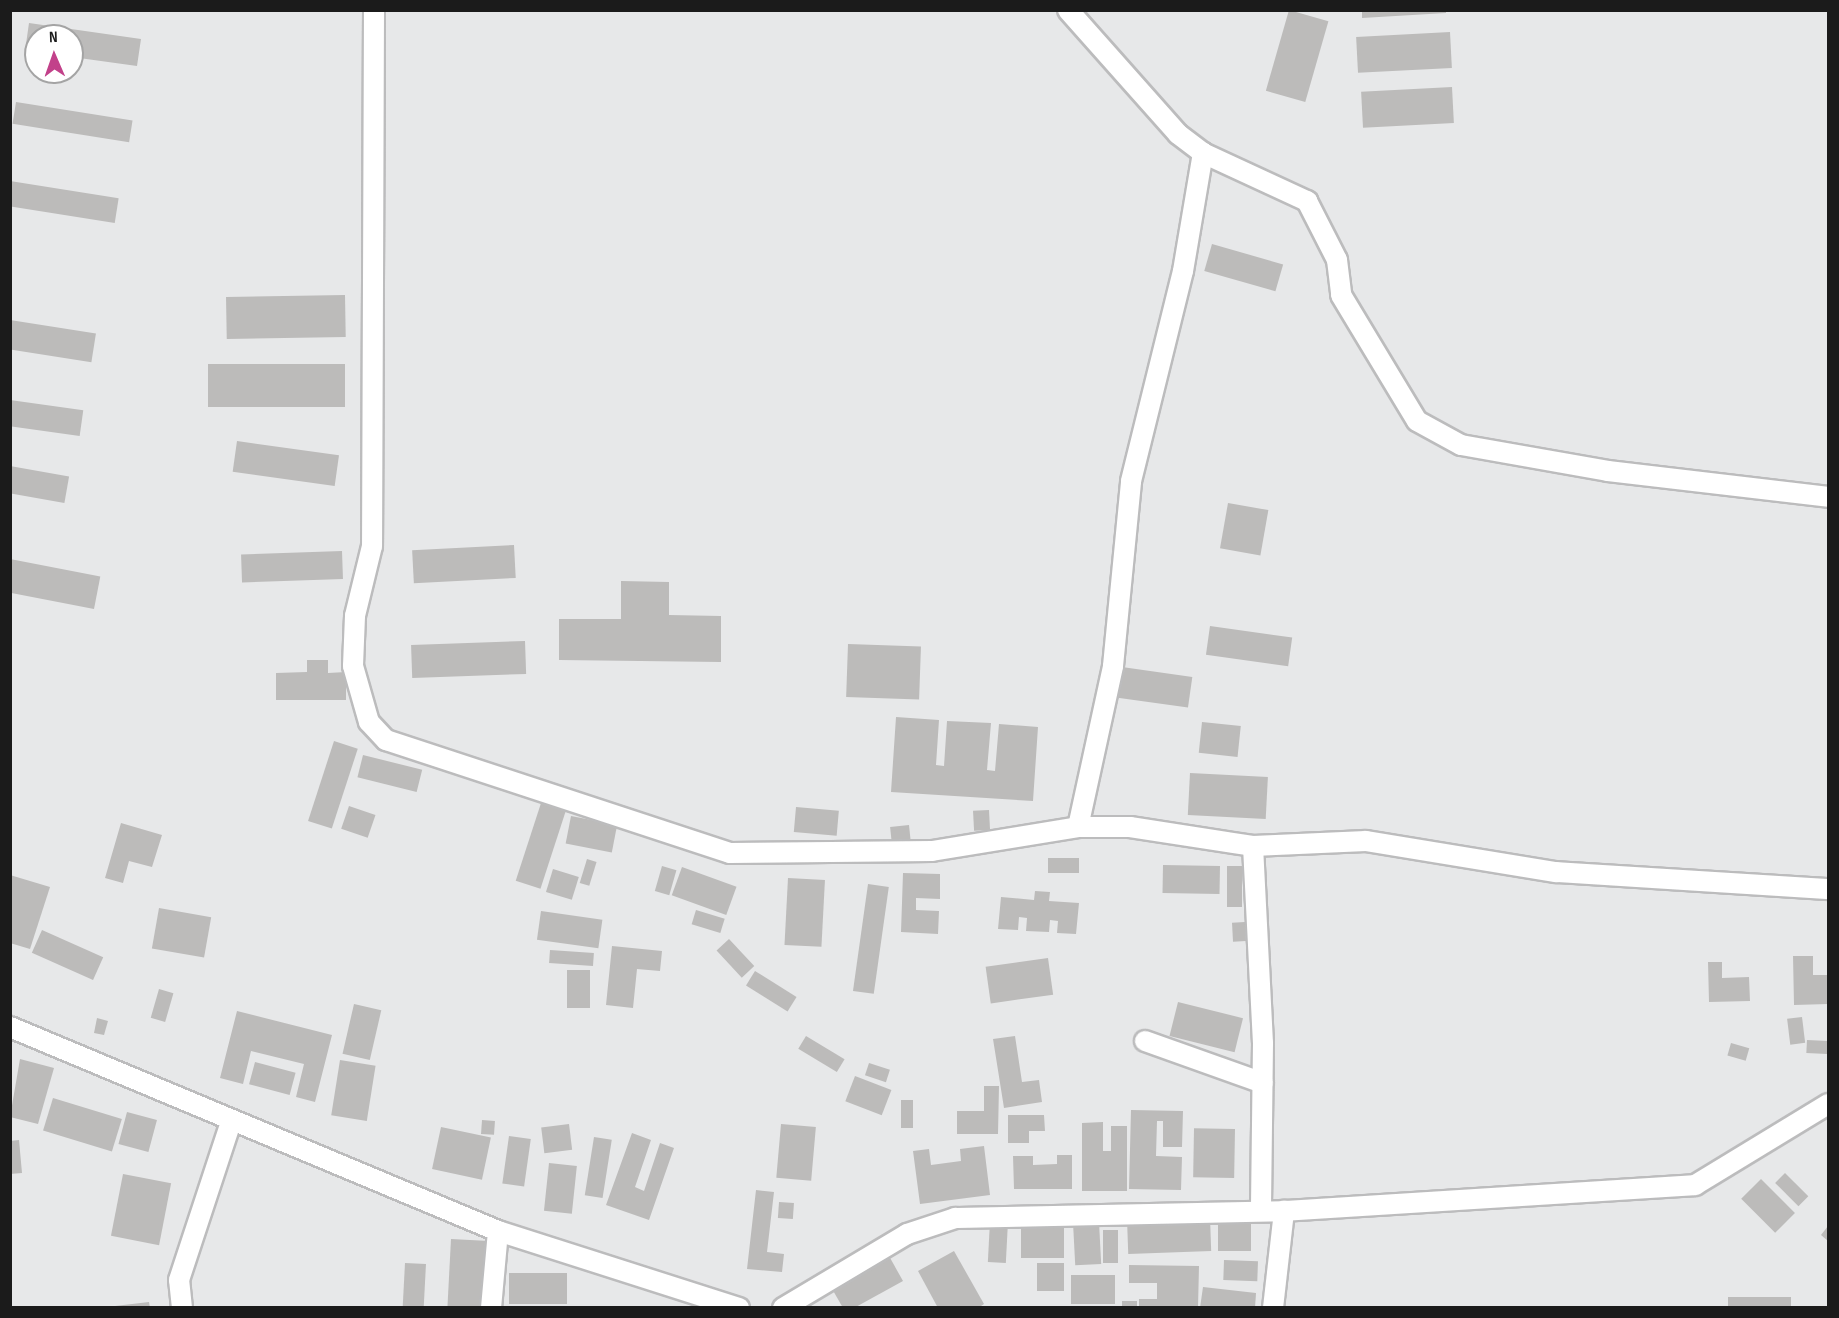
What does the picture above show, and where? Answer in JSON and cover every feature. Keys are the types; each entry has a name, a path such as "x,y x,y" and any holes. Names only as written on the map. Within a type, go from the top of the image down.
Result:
{"street":[{"path":"374,10 372,546 355,616 353,666 369,722 386,740 730,853 932,851 1078,827 1130,827 1253,846 1366,841 1556,872 1828,889"},
{"path":"1068,10 1178,134 1203,153 1307,201 1337,260 1341,295 1417,421 1461,445 1608,471 1828,497"},
{"path":"1078,827 1113,666 1131,481 1183,271 1203,153"},
{"path":"1253,846 1263,1083 1261,1211"},
{"path":"10,1027 231,1122 498,1231 739,1308"},
{"path":"1145,1041 1263,1083"},
{"path":"783,1308 907,1234 955,1218 1284,1211 1695,1185 1828,1104"},
{"path":"182,1308 179,1280 231,1122"},
{"path":"1272,1308 1284,1211"},
{"path":"491,1308 498,1231"}],"building":[{"path":"1289,10 1328,21 1305,102 1266,91"},
{"path":"1362,10 1446,10 1446,13 1362,18"},
{"path":"84,31 141,39 137,66 84,59"},
{"path":"1450,32 1452,68 1358,73 1356,37"},
{"path":"1452,87 1454,123 1363,128 1361,92"},
{"path":"16,102 133,120 129,142 13,124"},
{"path":"10,181 119,198 115,223 10,206"},
{"path":"1212,244 1283,264 1275,291 1204,271"},
{"path":"345,295 346,337 227,339 226,297"},
{"path":"10,320 96,334 91,362 10,349"},
{"path":"208,364 345,364 345,407 208,407"},
{"path":"10,400 83,410 80,436 10,426"},
{"path":"237,441 339,455 335,486 233,472"},
{"path":"10,466 69,476 64,503 10,493"},
{"path":"1228,503 1268,510 1260,555 1220,548"},
{"path":"514,545 516,578 414,583 412,550"},
{"path":"342,551 343,579 242,583 241,555"},
{"path":"10,559 100,577 94,609 10,593"},
{"path":"621,581 669,582 669,615 721,616 721,662 559,660 559,619 621,619"},
{"path":"1210,626 1292,638 1288,666 1206,655"},
{"path":"525,641 526,674 412,678 411,645"},
{"path":"848,644 921,647 919,700 846,697"},
{"path":"307,660 328,660 328,673 346,672 346,700 276,700 276,673 307,672"},
{"path":"1122,667 1192,677 1188,708 1118,698"},
{"path":"896,717 939,720 936,765 944,766 947,721 991,723 987,770 995,771 999,724 1038,727 1033,801 891,792"},
{"path":"1202,722 1241,726 1238,757 1199,753"},
{"path":"334,741 358,749 332,829 308,821"},
{"path":"363,755 422,770 417,792 357,777"},
{"path":"1190,773 1268,777 1266,819 1188,815"},
{"path":"542,800 567,808 540,889 516,881"},
{"path":"349,806 375,815 368,838 341,829"},
{"path":"796,807 839,811 837,836 794,832"},
{"path":"989,810 990,830 974,831 973,811"},
{"path":"571,816 617,825 612,852 566,843"},
{"path":"121,823 162,835 152,867 129,861 123,883 105,878"},
{"path":"909,825 911,843 892,845 890,827"},
{"path":"1048,858 1079,858 1079,873 1048,873"},
{"path":"587,859 597,862 589,886 580,883"},
{"path":"1163,865 1220,866 1220,894 1163,893"},
{"path":"662,866 676,870 669,895 655,891"},
{"path":"1227,866 1242,866 1242,907 1227,907"},
{"path":"682,867 737,887 726,915 672,895"},
{"path":"553,869 579,877 572,900 546,892"},
{"path":"903,873 940,874 940,899 916,898 916,910 939,911 938,934 901,932"},
{"path":"10,875 50,887 30,949 10,943"},
{"path":"788,878 825,880 821,947 784,945"},
{"path":"868,884 889,887 874,994 853,991"},
{"path":"1035,891 1050,892 1049,901 1079,903 1076,934 1057,933 1058,921 1050,920 1049,932 1026,931 1027,918 1019,917 1018,930 998,929 1001,897 1034,900"},
{"path":"159,908 211,917 204,958 152,948"},
{"path":"696,910 725,919 720,933 692,924"},
{"path":"541,911 602,920 598,948 537,940"},
{"path":"1245,922 1246,941 1233,942 1232,923"},
{"path":"42,930 103,957 93,980 32,953"},
{"path":"729,939 754,966 742,978 717,951"},
{"path":"612,946 662,951 660,971 637,969 633,1008 606,1005"},
{"path":"550,950 594,953 593,966 549,963"},
{"path":"1793,956 1813,956 1813,975 1828,975 1828,1004 1794,1005"},
{"path":"1048,958 1053,995 991,1003 986,967"},
{"path":"1708,962 1722,962 1722,978 1749,977 1750,1001 1709,1002"},
{"path":"567,970 590,970 590,1008 567,1008"},
{"path":"755,971 797,997 788,1011 746,985"},
{"path":"159,989 173,993 165,1022 151,1018"},
{"path":"1178,1002 1243,1018 1235,1052 1170,1036"},
{"path":"354,1004 381,1010 370,1060 343,1054"},
{"path":"237,1011 332,1035 315,1102 296,1097 304,1064 251,1051 243,1084 220,1078"},
{"path":"1802,1017 1805,1043 1790,1045 1787,1019"},
{"path":"97,1018 108,1021 104,1035 94,1033"},
{"path":"806,1036 845,1059 837,1072 798,1049"},
{"path":"1015,1036 1022,1082 1039,1080 1042,1102 1004,1108 993,1039"},
{"path":"1807,1040 1828,1041 1827,1054 1806,1053"},
{"path":"1731,1043 1749,1048 1746,1061 1727,1055"},
{"path":"20,1059 54,1068 38,1124 10,1117"},
{"path":"340,1060 376,1066 367,1121 331,1115"},
{"path":"255,1062 296,1073 290,1095 249,1084"},
{"path":"869,1063 890,1070 886,1082 865,1075"},
{"path":"855,1076 891,1090 882,1115 845,1101"},
{"path":"984,1086 999,1086 998,1134 957,1134 957,1111 984,1111"},
{"path":"53,1098 122,1119 112,1152 43,1131"},
{"path":"901,1100 913,1100 913,1128 901,1128"},
{"path":"1131,1110 1183,1111 1182,1147 1163,1147 1163,1121 1157,1121 1156,1156 1182,1157 1181,1190 1129,1189"},
{"path":"127,1112 157,1120 148,1152 118,1144"},
{"path":"1008,1115 1044,1115 1045,1131 1029,1131 1029,1143 1008,1143"},
{"path":"482,1120 495,1121 494,1135 481,1134"},
{"path":"1103,1122 1103,1151 1111,1151 1111,1126 1127,1126 1127,1191 1082,1191 1082,1123"},
{"path":"569,1124 572,1150 544,1153 541,1127"},
{"path":"781,1124 816,1127 811,1181 776,1178"},
{"path":"441,1127 491,1138 482,1180 432,1169"},
{"path":"1194,1128 1235,1129 1234,1178 1193,1177"},
{"path":"632,1133 651,1140 635,1187 644,1191 660,1143 674,1148 649,1220 606,1205"},
{"path":"509,1136 531,1139 524,1187 502,1184"},
{"path":"594,1137 612,1140 603,1198 585,1195"},
{"path":"19,1140 22,1173 10,1174 10,1141"},
{"path":"984,1146 990,1195 920,1204 913,1151 929,1149 931,1165 961,1161 960,1149"},
{"path":"1057,1155 1072,1155 1072,1189 1014,1189 1013,1156 1033,1156 1033,1165 1057,1164"},
{"path":"549,1163 577,1166 572,1214 544,1211"},
{"path":"1785,1173 1808,1196 1798,1206 1775,1183"},
{"path":"123,1174 171,1183 159,1245 111,1236"},
{"path":"1761,1179 1795,1213 1775,1233 1741,1199"},
{"path":"756,1190 774,1192 767,1252 784,1254 782,1272 747,1269"},
{"path":"779,1202 794,1203 793,1219 778,1218"},
{"path":"1210,1217 1211,1251 1128,1254 1127,1220"},
{"path":"1218,1217 1251,1217 1251,1251 1218,1251"},
{"path":"990,1221 1008,1222 1006,1263 988,1262"},
{"path":"1099,1222 1101,1264 1075,1265 1073,1223"},
{"path":"1021,1223 1064,1223 1064,1258 1021,1258"},
{"path":"1828,1226 1828,1241 1821,1235"},
{"path":"1103,1230 1118,1230 1118,1263 1103,1263"},
{"path":"451,1239 489,1241 485,1308 447,1308"},
{"path":"954,1251 984,1304 978,1308 938,1308 918,1271"},
{"path":"889,1256 903,1281 854,1308 843,1308 831,1287"},
{"path":"1224,1260 1258,1261 1257,1281 1223,1280"},
{"path":"405,1263 426,1264 424,1308 403,1308"},
{"path":"1037,1263 1064,1263 1064,1291 1037,1291"},
{"path":"1129,1265 1199,1266 1198,1308 1139,1308 1139,1299 1157,1299 1157,1283 1129,1283"},
{"path":"509,1273 567,1273 567,1304 509,1304"},
{"path":"1071,1275 1115,1275 1115,1304 1071,1304"},
{"path":"1203,1287 1256,1293 1255,1308 1200,1308"},
{"path":"1728,1297 1791,1297 1791,1308 1728,1308"},
{"path":"1122,1301 1137,1301 1137,1308 1122,1308"},
{"path":"149,1302 150,1308 115,1308 115,1306"}]}
